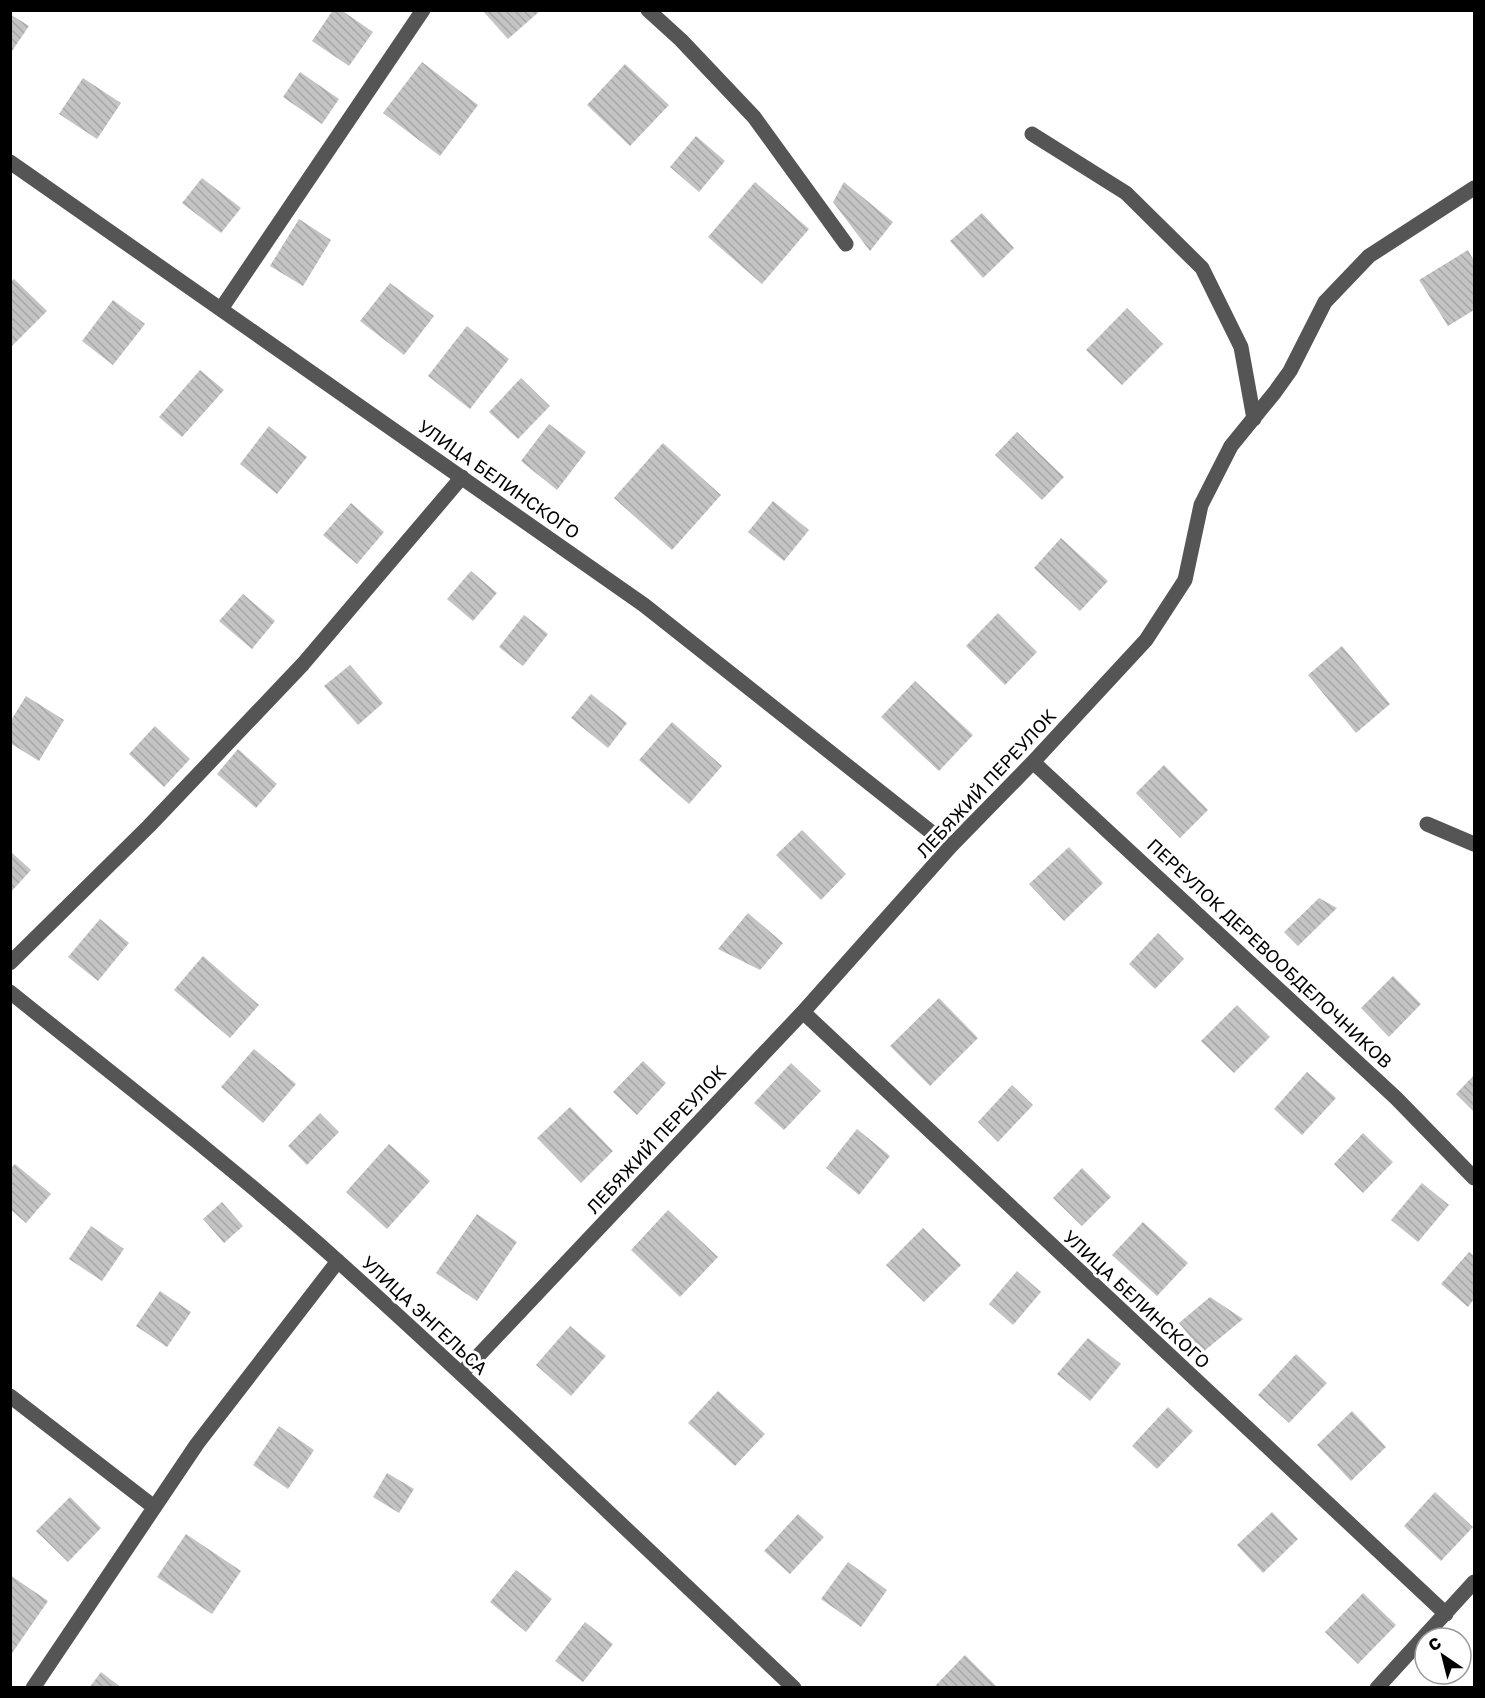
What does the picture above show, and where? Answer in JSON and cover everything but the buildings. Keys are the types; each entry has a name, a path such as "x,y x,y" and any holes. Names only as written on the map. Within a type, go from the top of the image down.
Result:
{"street":[{"path":"221,309 423,10"},
{"path":"648,10 681,40 754,117 846,244"},
{"path":"1032,134 1126,193 1202,268 1240,346 1254,418"},
{"name":"УЛИЦА БЕЛИНСКОГО","path":"10,162 644,605 950,847"},
{"name":"ЛЕБЯЖИЙ ПЕРЕУЛОК","path":"461,1374 803,1012 950,847 1033,762 1146,640 1185,580 1202,505 1231,446 1290,371 1325,302 1369,256 1474,188"},
{"path":"10,963 149,826 303,664 462,477"},
{"name":"ПЕРЕУЛОК ДЕРЕВООБДЕЛОЧНИКОВ","path":"1033,762 1396,1098 1474,1178"},
{"path":"1427,824 1474,844"},
{"name":"УЛИЦА ЭНГЕЛЬСА","path":"10,992 197,1142 338,1261 794,1688"},
{"name":"УЛИЦА БЕЛИНСКОГО","path":"803,1012 1446,1614"},
{"path":"33,1688 197,1444 338,1261"},
{"path":"10,1396 154,1508"},
{"path":"1377,1688 1474,1582"}]}
